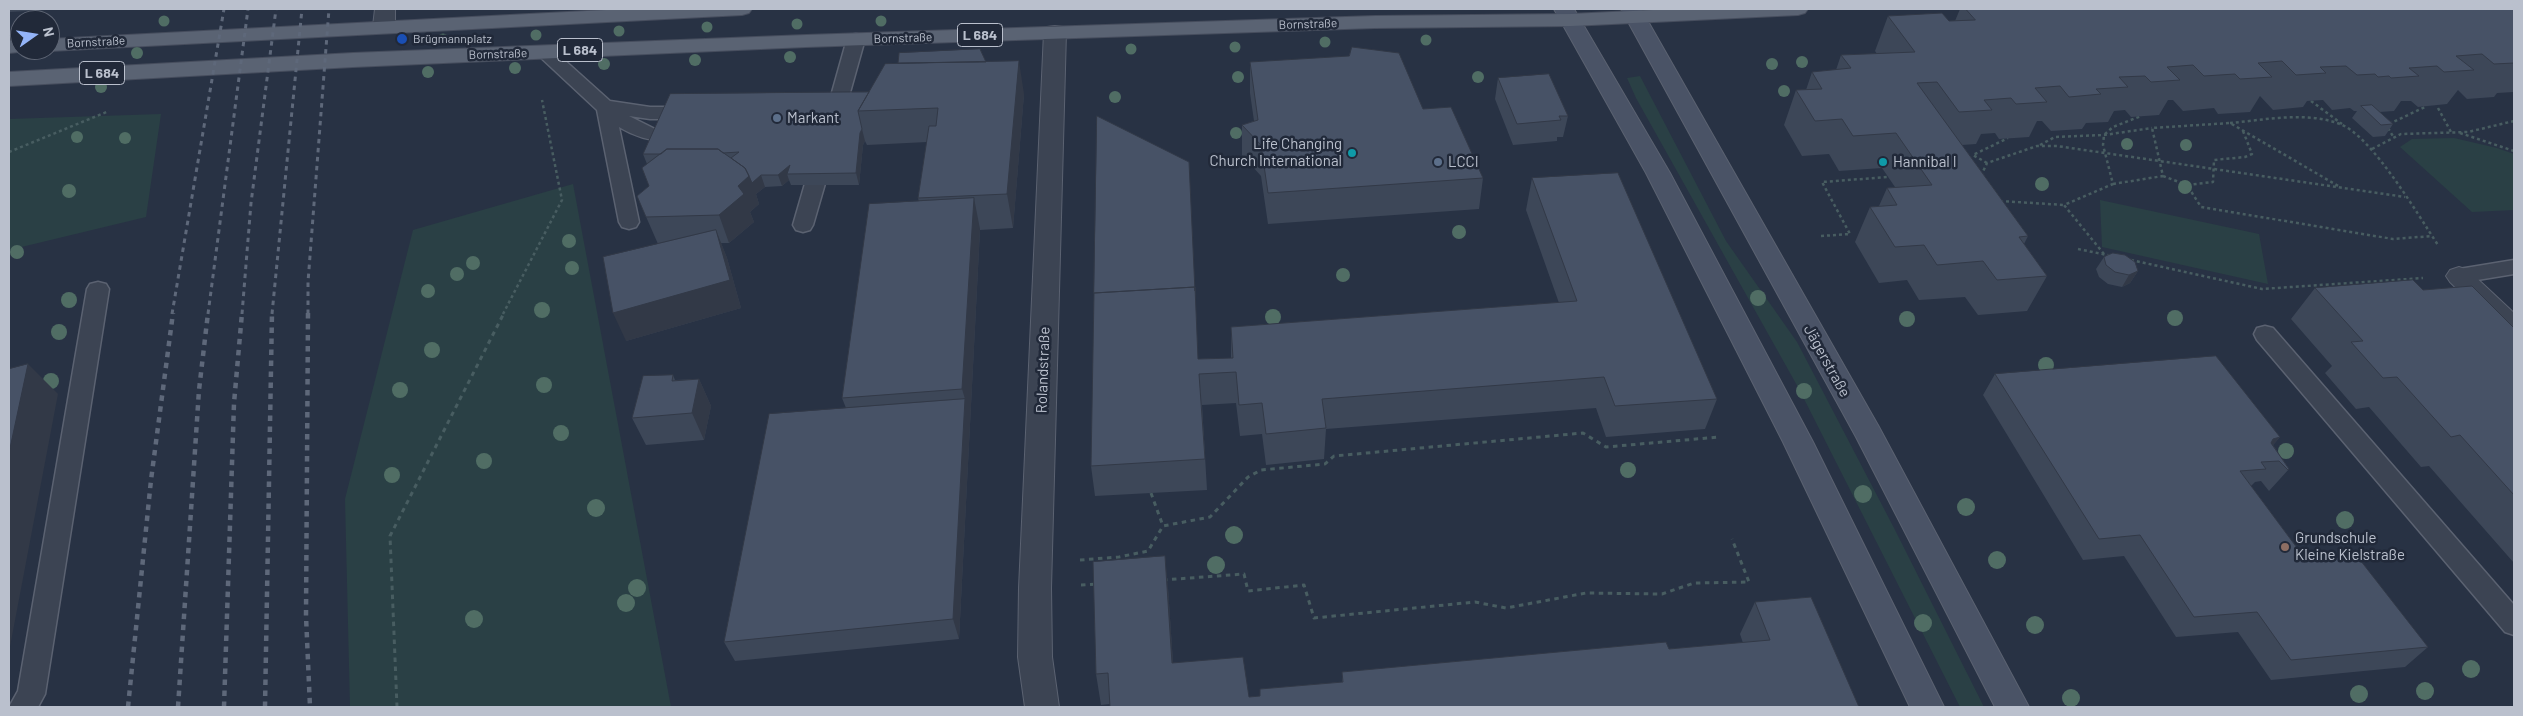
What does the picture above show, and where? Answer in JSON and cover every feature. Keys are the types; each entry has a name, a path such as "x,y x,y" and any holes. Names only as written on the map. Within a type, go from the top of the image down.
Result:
{"main road":[{"name":"Bornstraße","path":"60,43 384,17 742,9"},
{"name":"Bornstraße","path":"9,78 856,39 1798,9"},
{"name":"Jägerstraße","path":"1634,13 1869,435 2012,707"},
{"path":"1567,15 1658,173 1771,390 1927,707"}],"street":[{"name":"Rolandstraße","path":"1042,707 1035,657 1035,575 1055,32"},
{"path":"2459,276 2514,328"}],"lane":[{"path":"803,225 825,132 836,112 856,39"},
{"path":"545,52 606,107 630,125 653,135 702,134"},
{"path":"606,107 650,113 709,112"},
{"path":"606,107 629,222"},
{"path":"816,112 836,112"},
{"path":"2459,276 2514,267"},
{"path":"23,707 31,694 98,289"},
{"path":"2265,334 2514,624"}],"path":[{"path":"397,707 390,536 562,200 542,96"},
{"path":"2311,101 2343,124 2372,149 2459,276"},
{"path":"9,152 108,113 113,106"},
{"path":"2394,138 2386,125 2426,106"},
{"path":"2438,108 2451,132"},
{"path":"2113,184 2104,153 2104,135 2113,127 2141,116"},
{"path":"1977,180 1987,163 2037,146 2055,137 2104,135 2152,128 2303,118 2343,124"},
{"path":"2372,149 2401,134 2457,132 2514,121"},
{"path":"2230,123 2343,188"},
{"path":"2152,128 2158,161 2163,176"},
{"path":"1998,201 2064,205 2113,184 2163,176 2187,185 2213,182 2214,160 2246,157 2252,154 2243,131"},
{"path":"2457,132 2514,151"},
{"path":"1987,163 1972,155 2008,138"},
{"path":"2037,146 2057,146 2405,197"},
{"path":"1821,236 1850,234 1822,182 1888,178"},
{"path":"2187,185 2201,207 2393,239 2432,236"},
{"path":"2064,205 2105,254"},
{"path":"2078,248 2114,256"},
{"path":"2123,258 2262,289 2413,279"},
{"path":"1035,575 1148,551 1163,526 1210,517 1248,476 1260,470 1325,464 1334,456 1584,433 1606,447 1720,437"},
{"path":"1151,493 1163,526"},
{"path":"1154,580 1244,574 1248,591 1304,584 1314,618 1475,602 1506,608 1586,593 1662,594 1694,583 1749,582 1732,539"},
{"path":"1035,575 1105,584"}],"green space":[{"path":"1640,76 1726,241 1797,342 1894,528 1984,707 1960,707 1799,389 1636,98 1627,78"},
{"path":"161,114 146,217 9,250 9,119"},
{"path":"2454,138 2514,154 2514,210 2472,212 2400,147 2412,139"},
{"path":"573,184 671,707 350,707 345,499 413,230"},
{"path":"2100,200 2259,234 2268,284 2102,247"}],"building":[{"name":"Hannibal I","path":"1966,9 2514,9 2514,63 2494,64 2482,54 2456,56 2474,70 2444,72 2437,66 2409,68 2419,76 2391,78 2389,76 2378,77 2375,74 2357,75 2346,66 2320,67 2326,73 2296,75 2282,61 2258,63 2272,77 2240,79 2235,74 2204,76 2193,65 2167,67 2180,80 2151,82 2145,76 2119,77 2128,87 2096,89 2101,94 2069,97 2060,86 2035,88 2047,102 2016,104 2011,98 1984,100 1992,110 1959,112 1937,82 1917,83 2028,236 2019,237 2047,276 1997,280 1983,261 1937,265 1924,245 1895,247 1870,207 1897,205 1887,188 1932,185 1896,133 1853,136 1842,119 1815,121 1796,90 1822,89 1812,72 1851,68 1841,55 1915,52 1888,16 1942,13 1949,21 1975,20"},
{"name":"Life Changing Church International","path":"1352,47 1399,53 1423,109 1451,107 1483,178 1268,193 1261,145 1242,125 1258,120 1250,62 1349,56"},
{"path":"980,49 986,62 898,63 899,53"},
{"path":"1019,61 1007,194 918,198 929,126 936,126 938,108 858,111 885,64"},
{"path":"1549,74 1568,116 1559,116 1561,120 1517,124 1498,78"},
{"path":"869,92 858,111 862,129 856,173 787,174 790,165 778,175 761,175 752,183 745,168 731,158 739,152 723,153 718,149 667,149 661,154 643,154 670,94"},
{"path":"2372,105 2393,124 2381,125 2361,106"},
{"path":"1097,116 1189,162 1195,287 1094,293"},
{"path":"667,149 718,149 745,168 749,176 738,186 744,194 719,215 646,217 637,196 649,186 642,168"},
{"path":"1618,173 1717,399 1615,406 1604,377 1322,399 1326,428 1266,434 1262,403 1239,405 1236,372 1199,374 1205,459 1091,466 1094,293 1195,287 1198,359 1233,358 1231,327 1577,301 1532,178"},
{"path":"974,198 962,389 842,398 869,204"},
{"path":"716,230 730,280 613,313 603,257"},
{"path":"2113,253 2125,255 2135,262 2138,271 2129,275 2115,272 2106,265 2104,257"},
{"path":"2413,280 2423,290 2472,286 2514,328 2514,495 2460,435 2451,437 2397,377 2383,378 2351,342 2363,341 2315,288"},
{"path":"2216,356 2280,437 2273,439 2271,443 2289,469 2279,461 2261,462 2266,469 2240,471 2306,560 2357,556 2428,647 2291,660 2257,612 2194,617 2140,535 2099,539 1995,374"},
{"path":"28,364 9,453 9,369"},
{"path":"673,375 672,381 699,379 692,413 632,418 643,376"},
{"path":"965,399 953,619 724,642 769,414"},
{"path":"1165,556 1172,663 1243,657 1249,697 1260,696 1260,689 1343,682 1342,672 1666,642 1669,649 1770,640 1755,602 1811,597 1859,707 1110,707 1108,673 1096,674 1093,562"}],"railway":[{"path":"172,314 224,9"},
{"path":"208,314 248,9"},
{"path":"242,314 251,203 276,9"},
{"path":"272,314 302,9"},
{"path":"308,313 308,282 329,9"},
{"path":"128,707 151,480 173,313"},
{"path":"178,707 199,390 208,313"},
{"path":"224,707 234,403 242,313"},
{"path":"265,707 272,313"},
{"path":"308,313 306,616 310,707"}],"place":[{"name":"Brügmannplatz","path":"402,39"},
{"name":"Markant","path":"777,118"},
{"name":"Life Changing Church International","path":"1352,153"},
{"name":"LCCI","path":"1438,162"},
{"name":"Hannibal I","path":"1883,162"},
{"name":"Grundschule Kleine Kielstraße","path":"2285,547"}]}
